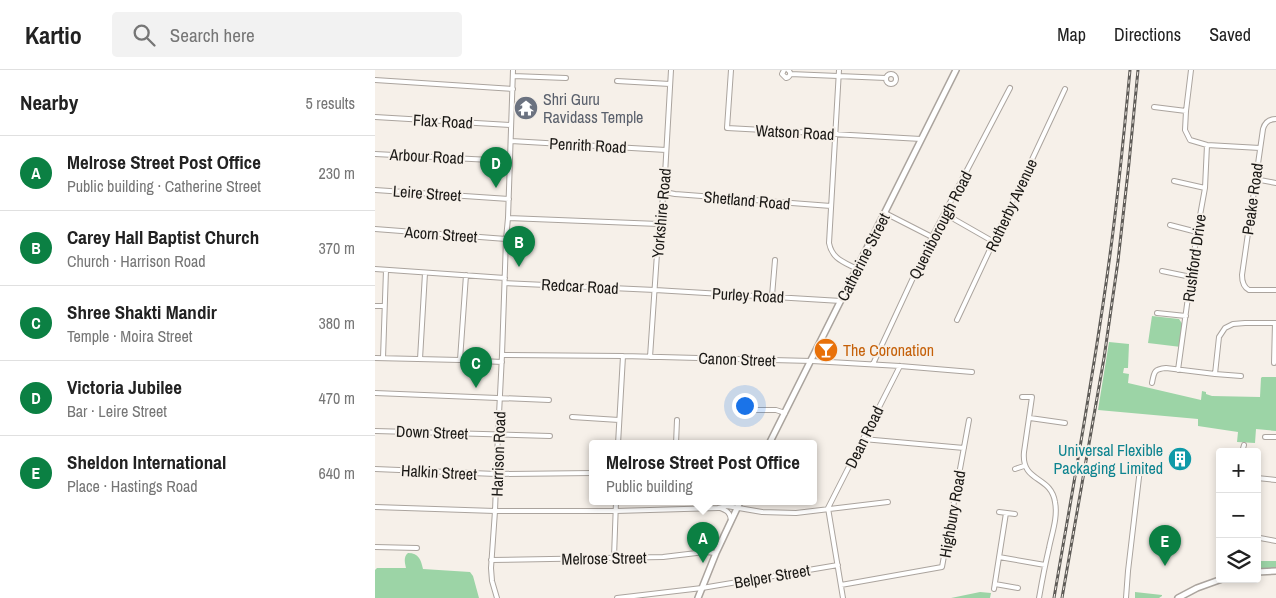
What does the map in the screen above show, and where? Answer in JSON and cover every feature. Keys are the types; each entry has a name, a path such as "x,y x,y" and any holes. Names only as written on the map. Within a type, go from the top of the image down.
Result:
{"street":[{"name":"Harrison Road","path":"497,598 492,581 491,560 502,362 513,70"},
{"name":"Yorkshire Road","path":"650,357 659,224 664,192 671,70"},
{"name":"Watson Road","path":"731,70 727,128 921,139"},
{"path":"784,70 782,74 784,78 788,77 789,72 838,77 886,78"},
{"path":"839,70 830,248 835,257 857,268"},
{"name":"Catherine Street","path":"771,440 956,70"},
{"path":"1191,70 1185,130 1190,140 1207,146 1260,148"},
{"path":"513,76 566,78"},
{"path":"375,80 513,89"},
{"path":"617,81 670,84"},
{"name":"Queniborough Road","path":"873,364 933,237 1010,88"},
{"name":"Rotherby Avenue","path":"957,320 1065,89"},
{"path":"1154,107 1186,111"},
{"name":"Flax Road","path":"375,117 511,125"},
{"name":"Peake Road","path":"1276,119 1267,121 1264,124 1242,279 1245,288 1249,290 1276,290"},
{"name":"Penrith Road","path":"511,141 666,150"},
{"name":"Rushford Drive","path":"1178,370 1205,188 1207,146"},
{"name":"Arbour Road","path":"375,154 510,161"},
{"path":"1255,179 1276,183"},
{"path":"1174,181 1205,188"},
{"name":"Leire Street","path":"375,190 509,199"},
{"name":"Shetland Road","path":"664,192 831,206"},
{"path":"885,213 933,237"},
{"path":"945,214 994,242"},
{"path":"508,218 659,224"},
{"path":"1170,224 1197,232"},
{"name":"Acorn Street","path":"375,230 506,239"},
{"path":"772,296 775,260"},
{"name":"Redcar Road","path":"375,269 655,290"},
{"path":"383,358 386,270"},
{"path":"1162,271 1191,277"},
{"path":"420,359 425,273"},
{"path":"460,360 466,276"},
{"name":"Purley Road","path":"655,290 841,301"},
{"path":"375,306 384,306"},
{"path":"1157,313 1186,316"},
{"path":"1215,374 1219,337 1225,328 1233,324 1276,323 1274,363"},
{"name":"Canon Street","path":"502,356 623,356 811,361 972,372"},
{"path":"619,440 623,356"},
{"path":"375,358 502,362"},
{"name":"Dean Road","path":"828,508 900,366"},
{"path":"1152,383 1154,373 1158,369 1166,368 1241,376"},
{"path":"375,394 549,400"},
{"path":"1022,397 1032,397 1023,459 1025,466 1032,476 1041,480 1048,487 1055,502 1056,518 1039,598"},
{"path":"745,410 776,410 785,413"},
{"path":"572,417 619,420"},
{"path":"1029,418 1065,423"},
{"path":"676,440 677,420"},
{"name":"Highbury Road","path":"841,585 942,566 969,420"},
{"name":"Down Street","path":"375,431 550,436"},
{"path":"1265,437 1276,437"},
{"path":"863,439 964,448"},
{"path":"1244,444 1244,448"},
{"path":"1015,470 1025,466"},
{"name":"Halkin Street","path":"375,469 496,474 589,473"},
{"path":"1126,598 1140,469"},
{"path":"1261,478 1276,480"},
{"path":"375,507 495,511 616,511 718,508 727,506 776,513 796,513 888,502"},
{"path":"614,557 616,505"},
{"path":"698,598 716,553 739,505"},
{"path":"718,508 728,511 731,521"},
{"path":"828,508 843,597 836,598"},
{"path":"999,512 1015,514"},
{"path":"1006,513 994,586 1017,588"},
{"path":"1260,538 1276,541"},
{"path":"375,547 417,548"},
{"name":"Melrose Street","path":"491,560 663,557 705,552 716,553"},
{"path":"999,558 1045,565"},
{"name":"Belper Street","path":"617,598 702,588 838,564"},
{"path":"1261,572 1276,571"},
{"path":"1178,598 1216,581"}],"green space":[{"path":"1152,316 1179,319 1183,325 1181,347 1148,343"},
{"path":"1109,342 1129,344 1128,368 1124,368 1123,373 1129,374 1128,383 1201,400 1202,391 1212,396 1260,397 1261,378 1276,377 1276,431 1256,429 1255,443 1237,442 1238,432 1198,426 1198,419 1098,410"},
{"path":"408,553 415,554 419,558 423,569 470,572 473,576 479,598 375,598 375,570 377,568 406,568 405,558"},
{"path":"1261,561 1276,561 1276,572 1261,574"},
{"path":"980,592 991,593 990,598 951,598"},
{"path":"1135,592 1162,596 1159,598 1135,598"}],"railway":[{"path":"1054,598 1103,304 1118,190 1130,70"},
{"path":"1062,598 1104,358 1118,261 1138,70"}],"place":[{"name":"Shri Guru Ravidass Temple","path":"526,108"},
{"name":"Victoria Jubilee","path":"496,188"},
{"name":"Carey Hall Baptist Church","path":"519,267"},
{"name":"The Coronation","path":"826,350"},
{"name":"Shree Shakti Mandir","path":"476,388"},
{"name":"Universal Flexible Packaging Limited","path":"1180,459"},
{"name":"Melrose Street Post Office","path":"703,563"},
{"name":"Sheldon International","path":"1165,566"}]}
